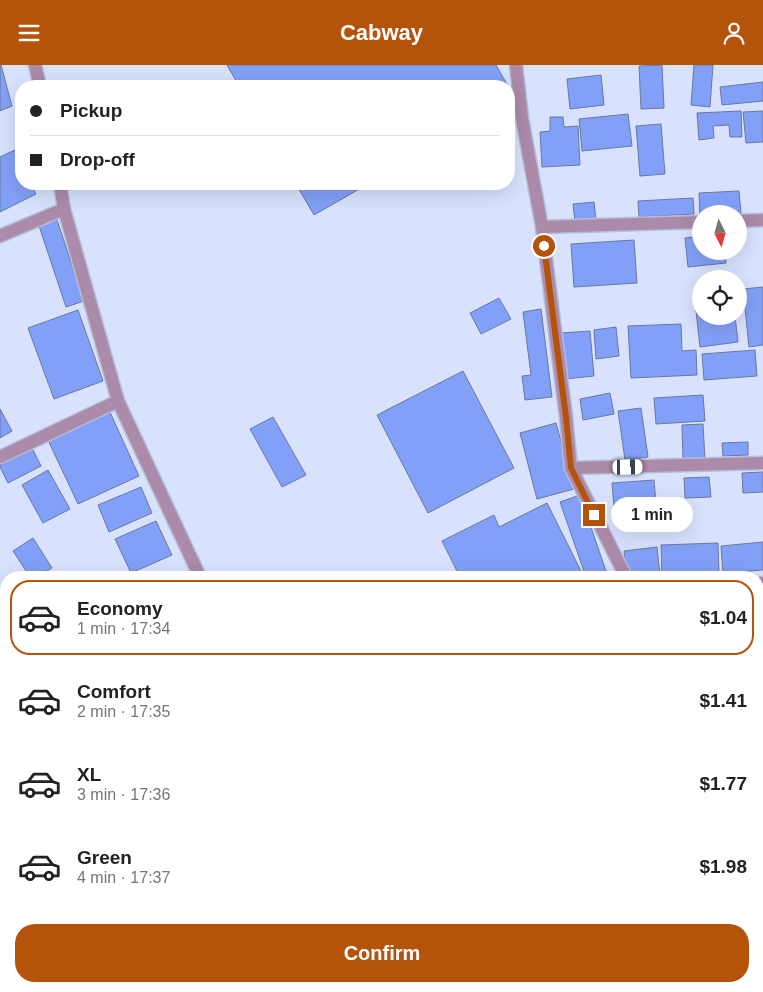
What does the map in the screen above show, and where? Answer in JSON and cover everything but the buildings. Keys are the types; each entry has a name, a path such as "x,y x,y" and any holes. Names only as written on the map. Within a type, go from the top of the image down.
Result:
{"street":[{"path":"34,65 38,80"},
{"path":"516,65 522,118 542,227 571,468 623,571"},
{"path":"61,190 64,209 118,401 197,571"},
{"path":"0,236 64,209"},
{"path":"748,221 763,220"},
{"path":"542,227 692,222"},
{"path":"0,457 118,401"},
{"path":"571,468 763,463"}],"route":[{"path":"544,246 571,468 594,515"}]}
